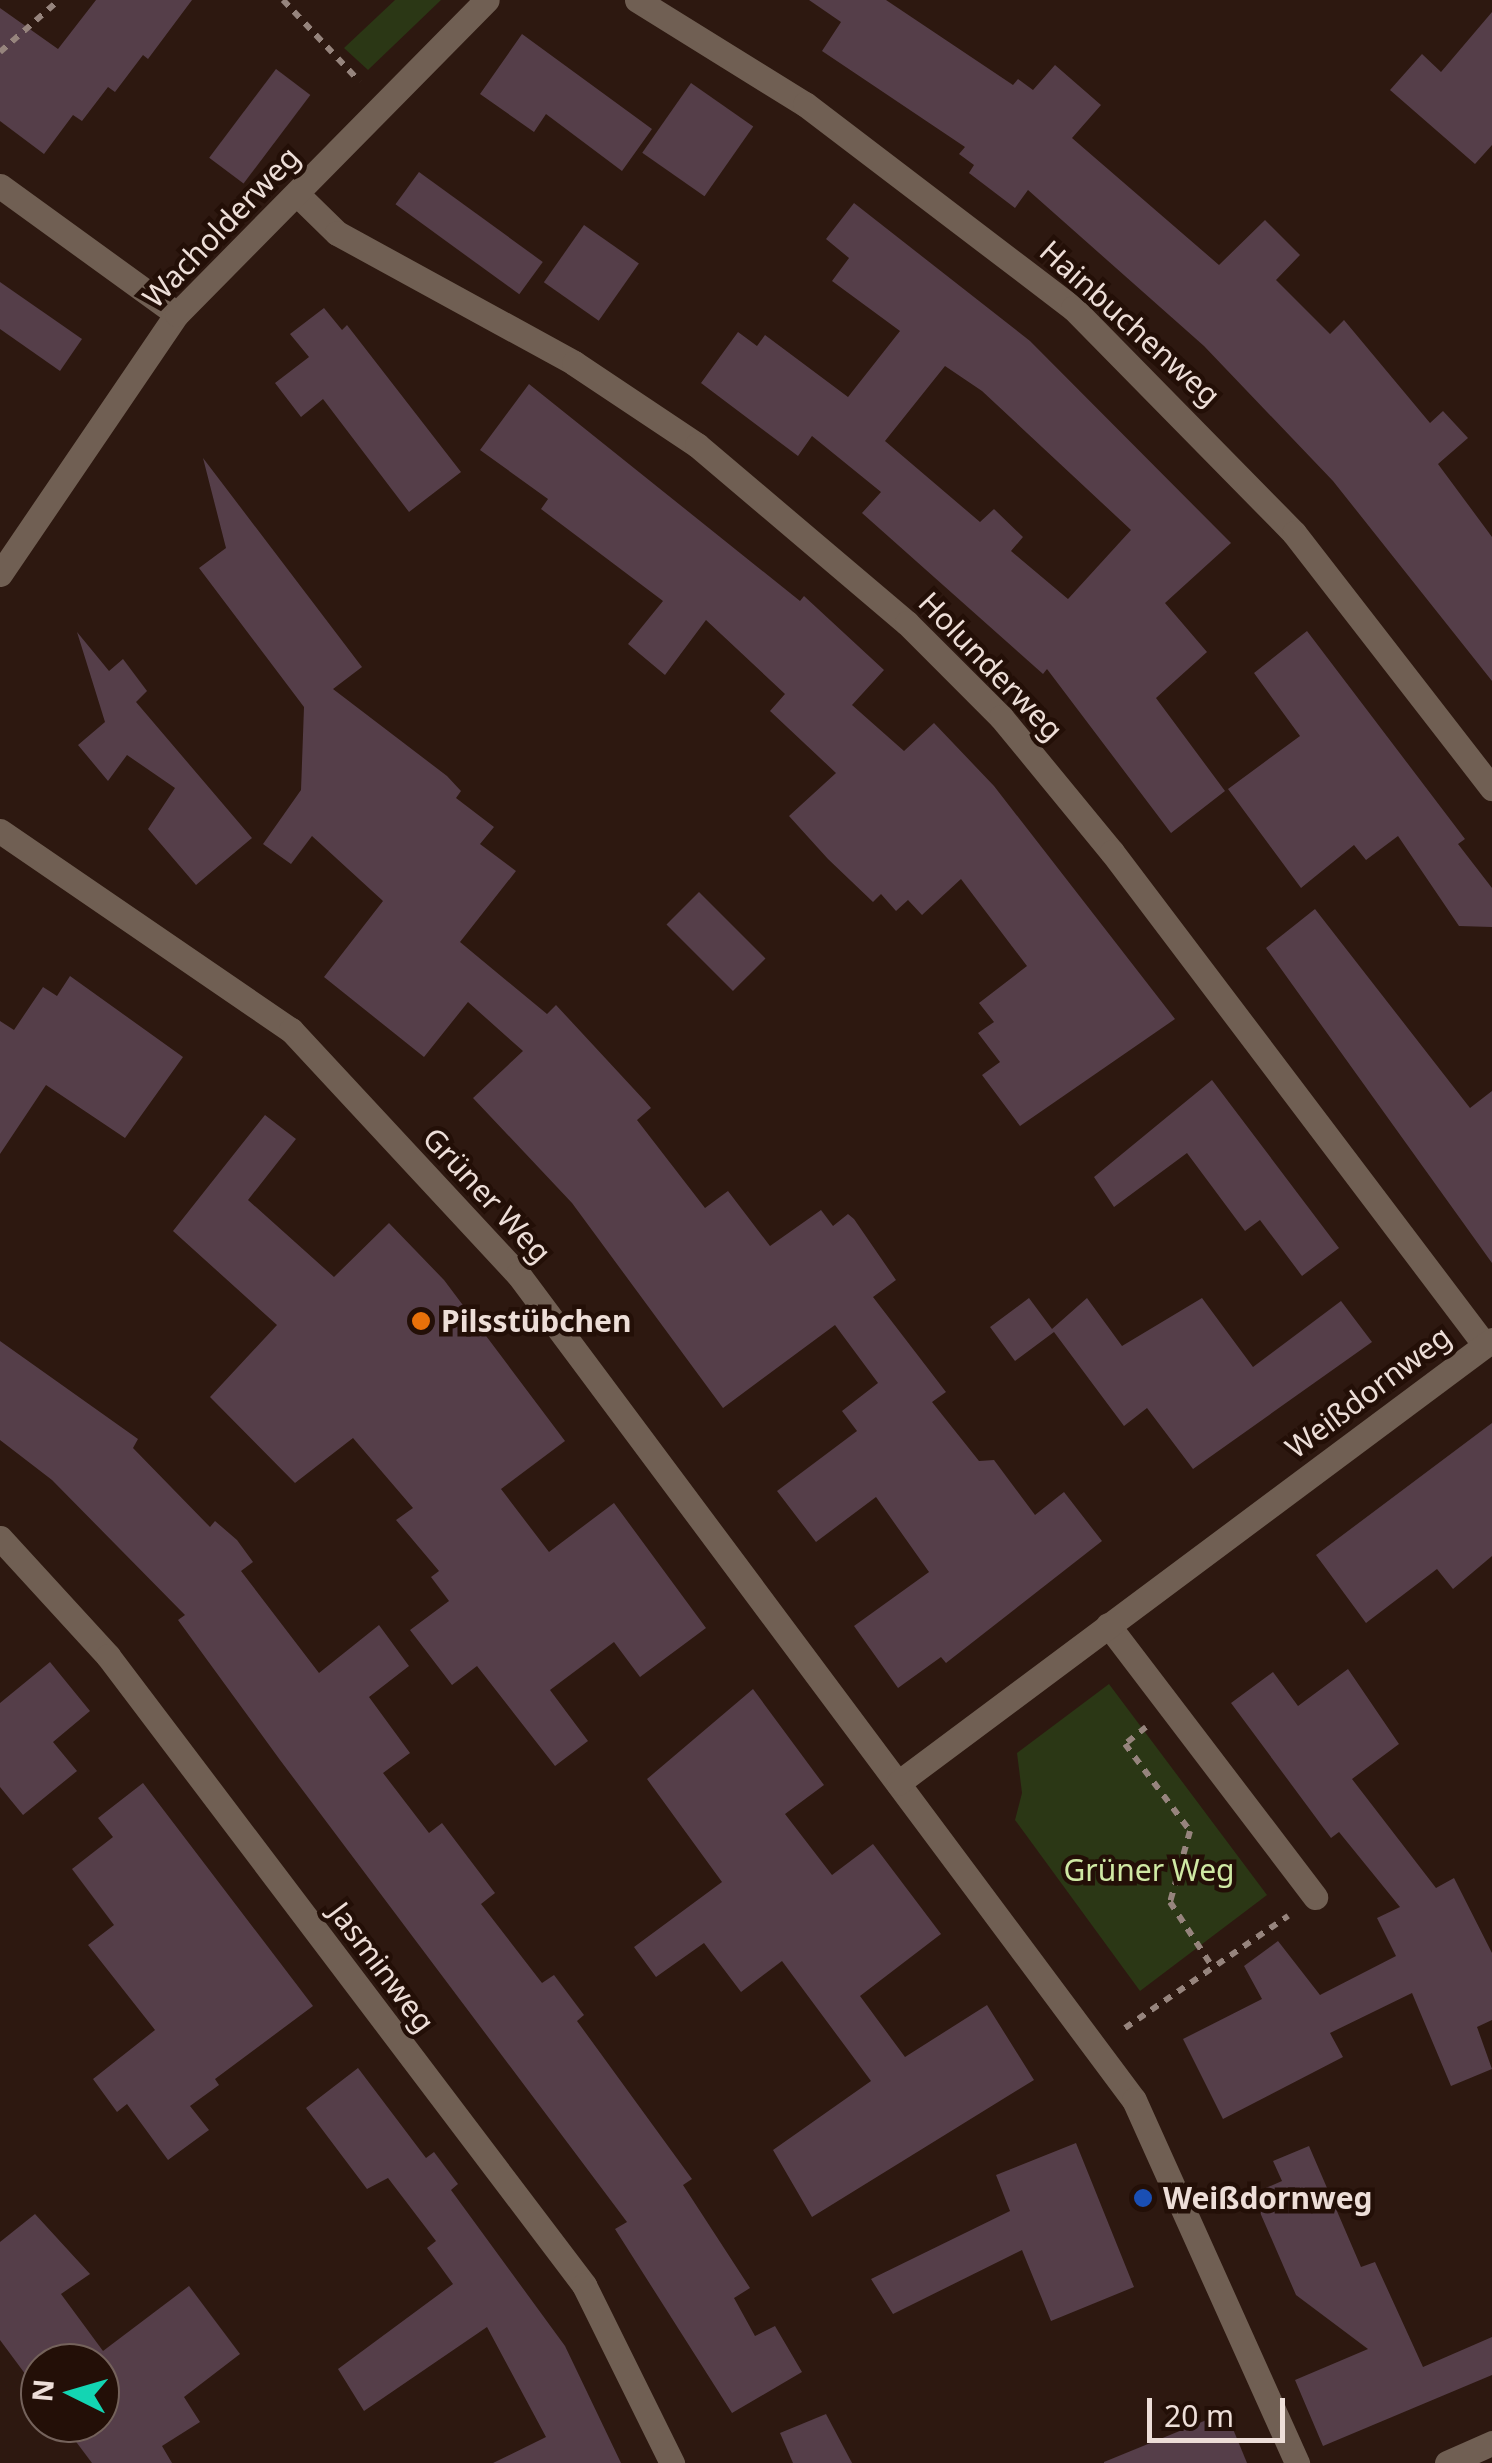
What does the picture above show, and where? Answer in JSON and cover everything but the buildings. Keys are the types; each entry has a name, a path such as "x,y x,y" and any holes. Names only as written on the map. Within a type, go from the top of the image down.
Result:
{"street":[{"name":"Wacholderweg","path":"0,574 177,314 487,0"},
{"name":"Hainbuchenweg","path":"636,0 805,104 1072,308 1294,533 1492,788"},
{"path":"0,186 177,314"},
{"name":"Holunderweg","path":"298,195 337,233 574,363 697,445 907,623 1001,717 1112,852 1489,1343"},
{"name":"Grüner Weg","path":"0,831 292,1030 360,1112 442,1188 518,1274 1134,2100 1297,2463"},
{"name":"Weißdornweg","path":"898,1783 1489,1343"},
{"name":"Jasminweg","path":"0,1538 108,1656 584,2285 672,2463"},
{"path":"1108,1625 1316,1897"},
{"path":"1447,2463 1492,2443"}],"path":[{"path":"0,52 59,0"},
{"path":"283,0 382,104"},
{"path":"1170,1708 1124,1744 1190,1831 1170,1902 1213,1968"},
{"path":"1094,2048 1316,1897"}],"green space":[{"path":"395,0 441,0 368,70 344,48"},
{"name":"Grüner Weg","path":"1109,1684 1267,1895 1140,1991 1015,1820 1022,1793 1017,1753"}],"place":[{"name":"Pilsstübchen","path":"421,1321"},
{"name":"Weißdornweg","path":"1143,2198"}]}
